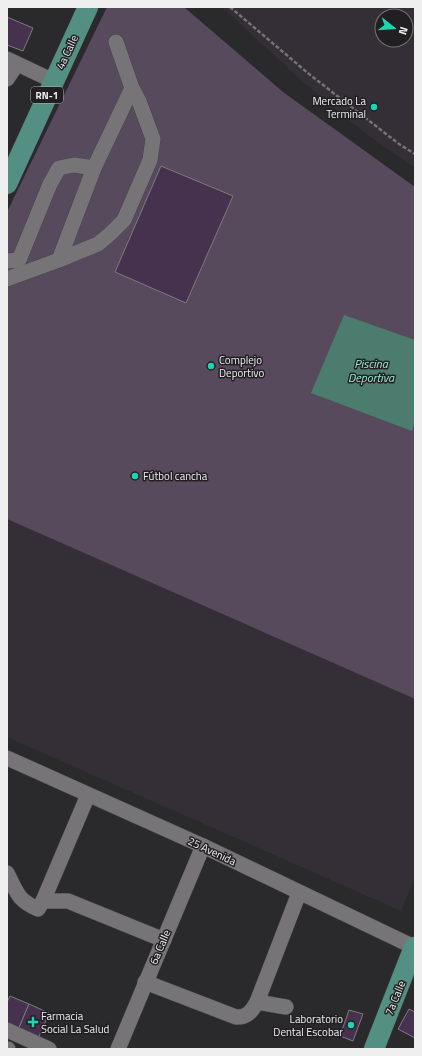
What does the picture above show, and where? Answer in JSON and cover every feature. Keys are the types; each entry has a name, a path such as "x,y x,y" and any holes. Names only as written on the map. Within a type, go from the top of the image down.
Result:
{"main road":[{"name":"4a Calle","path":"7,159 78,7"},
{"name":"4a Calle","path":"7,184 88,7"},
{"name":"7a Calle","path":"374,1049 415,947"}],"street":[{"path":"94,168 74,165 59,168 13,260 13,277 98,244 124,220 150,160 153,139 139,101 132,88 116,42"},
{"path":"7,79 12,62 45,77"},
{"path":"60,260 94,168 132,88"},
{"name":"25 Avenida","path":"7,758 203,846 415,947"},
{"path":"7,873 18,896 28,904 38,909 43,901 88,795"},
{"name":"6a Calle","path":"118,1049 203,846"},
{"path":"145,982 242,1018 253,1009 299,893"},
{"path":"43,901 68,901 164,940"},
{"path":"256,1002 286,1007"},
{"path":"7,1030 49,1049"}],"path":[{"path":"230,7 315,78 399,144 415,154"}],"shaded area":[{"name":"Complejo Deportivo","path":"107,7 184,7 283,92 415,187 415,699 7,519 7,212"},
{"name":"Mercado La Terminal","path":"222,7 415,7 415,168 362,131 304,83"},
{"path":"7,519 415,699 415,878 401,911 7,737"}],"water":[{"name":"Piscina Deportiva","path":"344,315 415,340 415,421 412,431 311,393"}],"building":[{"path":"7,17 33,28 23,51 7,45"},
{"path":"161,166 233,196 186,303 115,272"},
{"path":"10,996 29,1004 18,1030 7,1025 7,1002"},
{"name":"Farmacia Social La Salud","path":"29,1004 49,1013 38,1039 18,1030"},
{"path":"409,1009 415,1012 415,1038 398,1029"},
{"name":"Laboratorio Dental Escobar","path":"349,1010 363,1014 353,1041 340,1036"}],"place":[{"name":"Mercado La Terminal","path":"374,107"},
{"name":"Complejo Deportivo","path":"211,366"},
{"name":"Fútbol cancha","path":"135,476"},
{"name":"Farmacia Social La Salud","path":"33,1022"},
{"name":"Laboratorio Dental Escobar","path":"351,1025"}]}
